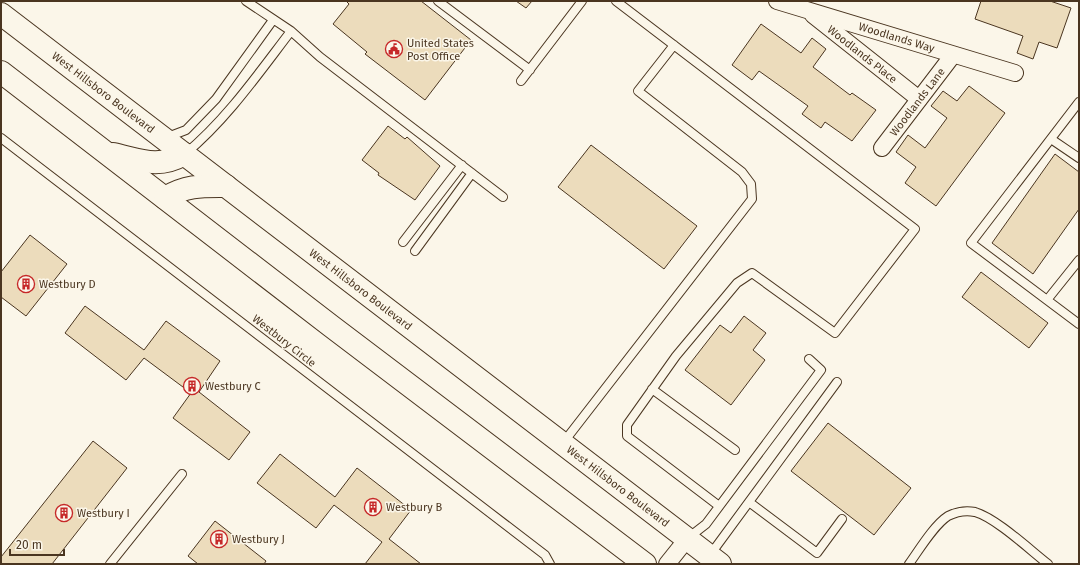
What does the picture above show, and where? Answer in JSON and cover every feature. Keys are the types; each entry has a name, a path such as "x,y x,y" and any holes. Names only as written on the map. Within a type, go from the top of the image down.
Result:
{"main road":[{"name":"West Hillsboro Boulevard","path":"1,14 563,443 687,539 711,561"},
{"path":"1,72 331,326 645,564"},
{"path":"107,153 156,164 173,161 184,154"},
{"path":"166,198 177,191 192,186 226,186"}],"street":[{"name":"Woodlands Way","path":"777,1 1015,73"},
{"name":"Woodlands Place","path":"806,10 919,99"},
{"name":"Woodlands Lane","path":"882,148 953,55"},
{"path":"667,564 687,539"}],"lane":[{"path":"246,1 291,31 320,57 503,197"},
{"path":"438,1 530,70"},
{"path":"521,82 582,1"},
{"path":"616,1 915,228 835,333 752,273 737,283 676,356 652,389 627,425 627,436 719,506"},
{"path":"163,138 186,130 216,100 273,20"},
{"path":"184,154 207,136 230,110 291,31"},
{"path":"563,443 752,199 751,184 742,172 638,91 674,45"},
{"path":"1079,102 971,242 1079,324"},
{"name":"Westbury Circle","path":"1,138 545,555 550,564"},
{"path":"1051,139 1079,158"},
{"path":"403,242 462,165"},
{"path":"415,251 472,174"},
{"path":"1047,300 1079,260"},
{"path":"687,539 706,524 821,370 809,359"},
{"path":"711,561 749,502 837,382"},
{"path":"652,389 735,450"},
{"path":"110,564 182,474"},
{"path":"749,502 817,553 842,519"},
{"path":"909,564 938,526 948,516 961,511 975,512 990,519 1048,564"}],"building":[{"path":"346,1 421,1 471,40 425,100 365,54 367,52 333,24 349,4"},
{"path":"516,1 532,1 526,8"},
{"path":"981,1 1050,1 1071,8 1057,48 1039,42 1033,59 1017,53 1023,36 975,19"},
{"path":"761,24 801,53 812,38 826,49 813,67 850,95 852,93 876,110 852,141 825,122 821,128 802,114 808,106 759,71 752,80 732,65"},
{"path":"969,86 1005,113 936,206 905,183 916,167 896,152 908,135 925,148 947,118 931,106 943,91 957,101"},
{"path":"388,126 405,139 407,137 440,166 415,200 378,175 379,173 362,160"},
{"path":"591,145 697,226 664,269 558,187"},
{"path":"1055,154 1079,172 1079,209 1033,274 992,243"},
{"name":"Westbury D","path":"30,235 67,264 26,316 1,297 1,272"},
{"path":"981,272 1048,323 1029,348 962,297"},
{"name":"Westbury C","path":"85,306 144,350 166,321 220,361 199,392 250,432 229,460 173,418 191,393 144,358 126,380 65,333"},
{"path":"744,316 766,333 753,350 765,360 731,405 685,370 720,325 731,333"},
{"path":"828,423 911,488 874,535 791,471"},
{"name":"Westbury I","path":"93,441 127,468 52,564 3,564 1,562 1,557"},
{"name":"Westbury B","path":"280,454 335,497 357,468 411,510 389,539 421,564 365,564 382,542 334,505 316,528 257,483"},
{"name":"Westbury J","path":"215,521 266,561 264,564 198,564 188,556"}],"place":[{"name":"United States Post Office","path":"394,49"},
{"name":"Westbury D","path":"26,284"},
{"name":"Westbury C","path":"192,386"},
{"name":"Westbury B","path":"373,507"},
{"name":"Westbury I","path":"64,513"},
{"name":"Westbury J","path":"219,539"}]}
